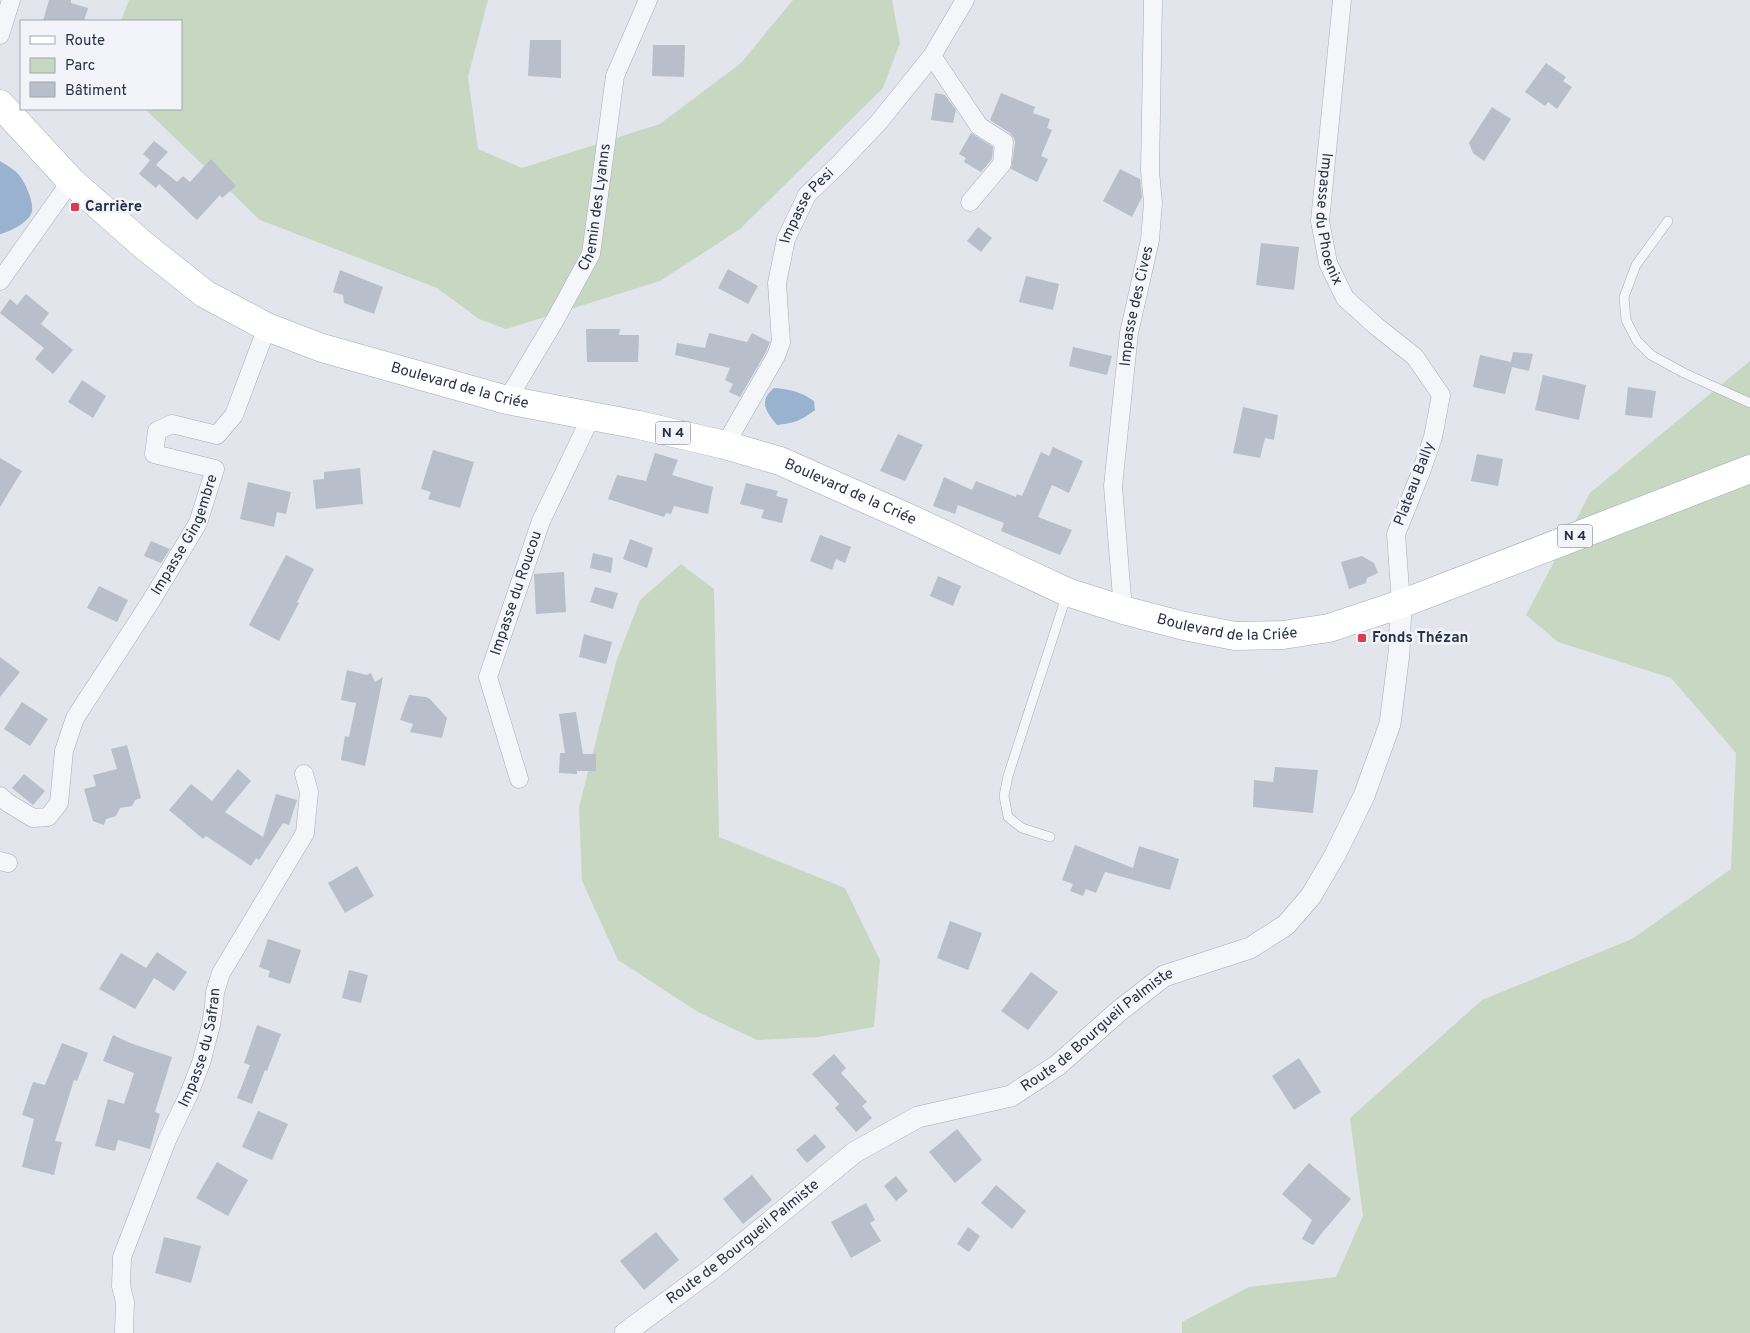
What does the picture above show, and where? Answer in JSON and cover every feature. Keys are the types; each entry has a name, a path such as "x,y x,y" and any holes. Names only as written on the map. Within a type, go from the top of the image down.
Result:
{"main road":[{"name":"Boulevard de la Criée","path":"0,104 72,181 142,244 205,294 267,327 322,348 507,400 592,416 725,445 789,464 911,518 1068,592 1123,610 1184,626 1235,636 1274,635 1329,628 1400,604 1750,469"}],"street":[{"path":"0,35 11,0"},
{"name":"Chemin des Lyanns","path":"507,400 555,320 591,254 615,76 648,0"},
{"name":"Impasse Pesi","path":"725,445 776,356 781,342 777,282 786,240 808,195 878,123 932,56 965,0"},
{"name":"Impasse des Cives","path":"1123,610 1113,486 1128,342 1150,240 1153,203 1150,171 1153,0"},
{"name":"Impasse du Phoenix","path":"1342,0 1320,221 1328,263 1345,298 1415,357 1441,395"},
{"path":"932,56 979,126 1004,142 1002,164 970,202"},
{"path":"0,281 72,181"},
{"name":"Impasse Gingembre","path":"0,796 32,818 48,817 59,803 64,751 75,718 151,601 198,523 215,469 154,454 157,431 172,424 217,435 234,415 267,327"},
{"name":"Plateau Bally","path":"1400,604 1396,534 1433,437 1441,395"},
{"name":"Impasse du Roucou","path":"519,778 488,677 541,521 592,416"},
{"name":"Route de Bourgueil Palmiste","path":"625,1333 712,1269 855,1152 918,1117 1011,1096 1058,1065 1119,1011 1164,976 1250,948 1286,925 1311,896 1334,855 1364,796 1390,724 1399,653 1400,604"},
{"name":"Impasse du Safran","path":"124,1333 124,1302 120,1286 122,1257 167,1140 189,1094 201,1063 211,1025 215,992 221,973 305,833 310,792 304,774"}],"lane":[{"path":"1668,221 1636,265 1624,297 1626,320 1637,341 1651,355 1684,373 1750,402"},
{"path":"1050,837 1022,828 1008,817 1004,796 1010,768 1068,592"}],"green space":[{"path":"129,0 488,0 468,77 478,149 522,168 660,124 741,63 793,0 892,0 900,43 883,88 740,229 660,281 506,329 479,319 437,288 260,220 146,110 182,110 182,20 121,20"},
{"path":"1750,361 1750,1333 1182,1333 1182,1322 1249,1287 1336,1277 1363,1216 1350,1118 1482,1000 1632,939 1731,869 1736,753 1671,678 1558,642 1526,615 1590,493"},
{"path":"681,564 714,589 719,837 845,888 880,960 874,1027 818,1037 757,1040 698,1012 618,960 582,881 579,807 616,662 640,600"}],"water":[{"path":"0,161 15,171 21,178 32,203 31,215 28,219 15,228 1,234 0,234"},
{"path":"774,388 790,390 805,395 814,401 815,410 797,421 777,425 765,407 766,397"}],"building":[{"path":"49,0 71,0 71,3 88,8 84,20 43,20"},
{"path":"530,40 561,40 561,78 528,76"},
{"path":"653,45 685,45 684,77 652,76"},
{"path":"1546,63 1566,77 1563,81 1572,87 1557,109 1548,102 1545,106 1525,92"},
{"path":"935,93 945,95 956,110 953,123 931,120"},
{"path":"1001,93 1035,107 1033,113 1050,119 1047,128 1052,130 1041,156 1048,159 1037,182 1011,169 1014,138 1010,133 990,120"},
{"path":"1492,107 1511,119 1484,161 1473,153 1469,143"},
{"path":"971,133 993,147 992,159 981,172 964,162 966,158 959,154"},
{"path":"154,141 168,152 156,165 177,182 183,176 190,182 211,159 236,186 222,198 220,195 197,220 159,184 156,188 139,174 150,160 143,154"},
{"path":"1120,169 1140,179 1142,197 1132,217 1103,201"},
{"path":"978,227 992,238 981,252 967,241"},
{"path":"1261,243 1299,247 1294,290 1256,285"},
{"path":"728,269 758,286 748,304 718,288"},
{"path":"340,270 383,287 374,314 344,303 343,295 333,292"},
{"path":"1026,276 1059,284 1053,310 1019,302"},
{"path":"26,294 49,313 41,324 73,350 53,374 35,359 44,348 0,313 10,299 17,305"},
{"path":"586,329 620,329 619,335 639,335 638,362 587,362"},
{"path":"709,333 747,342 752,333 770,342 740,397 729,392 733,384 725,380 730,368 675,355 677,343 705,348"},
{"path":"1073,347 1112,356 1107,375 1069,366"},
{"path":"1513,352 1533,354 1529,371 1512,367 1505,394 1473,387 1480,355 1511,362"},
{"path":"1543,375 1586,385 1579,420 1535,410"},
{"path":"82,380 106,396 93,418 68,402"},
{"path":"1628,387 1656,391 1652,418 1625,415"},
{"path":"1243,407 1278,415 1274,440 1265,438 1260,458 1233,453"},
{"path":"898,434 923,445 905,481 880,471"},
{"path":"1053,447 1083,461 1069,493 1052,485 1038,517 1072,530 1060,555 1001,531 1004,523 958,505 955,514 933,506 944,477 972,490 976,481 1016,497 1017,494 1022,496 1041,452 1049,456"},
{"path":"433,450 474,462 460,508 428,499 431,492 421,489"},
{"path":"655,453 678,460 672,475 713,487 708,514 674,506 671,514 666,513 664,517 608,499 617,475 646,481"},
{"path":"1477,454 1503,459 1498,486 1471,481"},
{"path":"0,458 22,471 0,507"},
{"path":"360,468 363,504 316,509 313,480 324,479 324,472"},
{"path":"248,482 291,492 286,514 277,512 274,527 240,519"},
{"path":"746,483 778,491 776,496 788,499 782,523 761,518 764,510 740,504"},
{"path":"820,535 851,547 845,563 836,559 832,570 810,561"},
{"path":"630,539 653,548 647,568 623,559"},
{"path":"151,541 170,549 161,563 144,556"},
{"path":"593,553 613,558 611,573 590,568"},
{"path":"286,555 314,569 279,641 249,625"},
{"path":"1362,556 1374,563 1378,573 1367,578 1366,583 1349,589 1341,562"},
{"path":"564,572 566,612 536,614 534,574"},
{"path":"938,576 961,586 953,606 930,596"},
{"path":"99,586 128,600 117,622 87,608"},
{"path":"595,587 618,593 613,609 590,602"},
{"path":"584,634 612,642 606,664 579,657"},
{"path":"0,657 20,672 0,697"},
{"path":"347,670 367,675 371,673 375,682 383,677 365,766 341,760 345,736 349,737 356,703 341,700"},
{"path":"409,695 430,699 447,718 442,738 410,732 413,724 400,720"},
{"path":"22,702 48,719 30,746 4,729"},
{"path":"576,712 583,754 596,754 596,771 577,771 577,774 559,773 560,753 565,753 559,714"},
{"path":"127,745 141,798 135,800 132,806 120,808 116,816 106,819 104,825 93,821 84,789 96,786 93,775 117,769 111,749"},
{"path":"1275,767 1318,770 1313,813 1253,807 1254,780 1273,782"},
{"path":"238,769 251,781 225,812 263,837 276,794 297,800 289,825 283,823 259,860 256,858 251,866 206,836 203,839 169,810 191,784 212,801"},
{"path":"24,774 45,791 33,805 12,788"},
{"path":"1075,845 1133,868 1139,846 1179,859 1170,890 1105,872 1096,893 1086,889 1083,896 1070,891 1073,884 1062,880"},
{"path":"357,866 374,896 345,913 328,883"},
{"path":"950,921 982,933 968,970 937,958"},
{"path":"268,939 301,950 290,984 268,977 270,971 259,967"},
{"path":"157,952 187,972 174,991 154,978 135,1009 99,989 121,953 146,968"},
{"path":"349,970 368,975 361,1003 342,998"},
{"path":"1031,972 1058,992 1028,1030 1001,1011"},
{"path":"257,1025 281,1034 252,1104 237,1098 250,1065 244,1063"},
{"path":"113,1035 130,1043 172,1057 155,1112 160,1114 150,1149 118,1140 115,1151 95,1146 108,1099 124,1104 134,1073 103,1061"},
{"path":"62,1043 88,1053 77,1081 74,1080 55,1141 62,1142 54,1175 22,1167 34,1119 22,1115 33,1082 45,1085"},
{"path":"834,1054 846,1068 841,1073 867,1102 862,1106 872,1118 856,1132 835,1108 839,1104 812,1074"},
{"path":"1299,1058 1321,1092 1294,1110 1272,1076"},
{"path":"258,1111 288,1124 272,1160 242,1147"},
{"path":"957,1129 982,1160 955,1183 929,1152"},
{"path":"815,1134 826,1147 807,1163 796,1150"},
{"path":"217,1162 248,1180 228,1216 196,1198"},
{"path":"1309,1163 1351,1199 1313,1245 1302,1239 1312,1220 1282,1194"},
{"path":"752,1175 772,1200 743,1224 723,1199"},
{"path":"896,1176 908,1191 896,1201 884,1186"},
{"path":"996,1185 1026,1211 1012,1229 981,1203"},
{"path":"866,1203 875,1220 870,1223 881,1241 851,1258 831,1222"},
{"path":"968,1227 980,1236 969,1252 957,1244"},
{"path":"656,1232 679,1260 644,1290 620,1261"},
{"path":"164,1237 201,1246 191,1283 155,1273"}],"place":[{"name":"Carrière","path":"75,207"},
{"name":"Fonds Thézan","path":"1362,638"}]}
